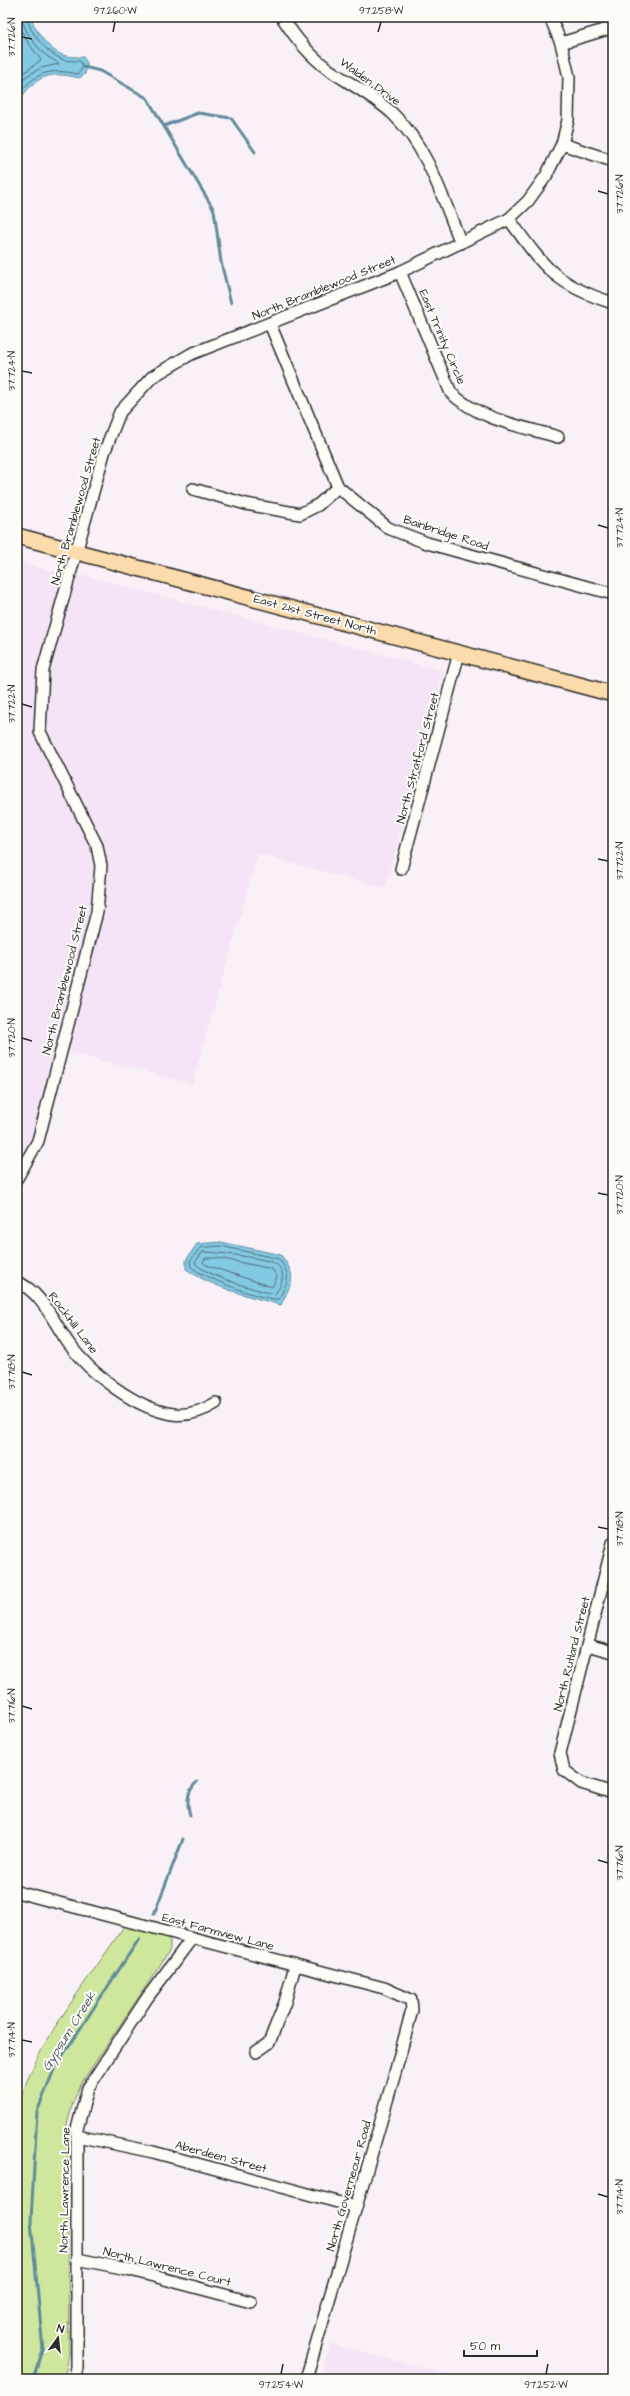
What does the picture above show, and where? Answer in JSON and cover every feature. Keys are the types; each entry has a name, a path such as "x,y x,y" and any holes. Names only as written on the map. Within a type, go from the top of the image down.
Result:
{"main road":[{"name":"East 21st Street North","path":"17,536 613,694"}],"street":[{"name":"Walden Drive","path":"282,17 297,39 327,68 358,87 394,114 422,152 461,243"},
{"name":"North Bramblewood Street","path":"17,1178 38,1141 97,912 101,866 97,846 40,732 43,670 78,552 104,453 120,412 152,377 191,354 400,272 509,219 528,201 546,176 562,144 568,120 569,77 561,42 550,17"},
{"path":"561,42 611,28"},
{"path":"562,144 613,162"},
{"path":"509,219 541,263 562,282 584,294 613,303"},
{"name":"East Trinity Circle","path":"400,272 451,393 464,406 483,415 558,437"},
{"name":"Bainbridge Road","path":"270,324 338,487 388,528 427,543 613,594"},
{"path":"193,489 246,504 300,514 318,505 338,487"},
{"name":"North Stratford Street","path":"401,869 459,653"},
{"name":"Rockhill Lane","path":"17,1282 34,1294 50,1313 81,1358 127,1396 161,1411 173,1414 191,1413 205,1409 216,1403"},
{"name":"North Rutland Street","path":"613,1544 560,1753 564,1770 581,1783 613,1793"},
{"path":"588,1645 613,1652"},
{"name":"East Farmview Lane","path":"17,1892 295,1966 384,1988 411,2000"},
{"name":"North Lawrence Lane","path":"74,2379 77,2368 77,2136 88,2088 147,1998 192,1938"},
{"path":"256,2052 269,2043 285,2002 295,1966"},
{"name":"North Governeour Road","path":"306,2379 397,2066 412,2010 411,2000"},
{"name":"Aberdeen Street","path":"77,2136 153,2152 356,2207"},
{"name":"North Lawrence Court","path":"77,2259 127,2269 251,2302"}],"shaded area":[{"path":"17,562 51,571 86,576 444,671 385,888 258,854 192,1084 61,1050 38,1141 17,1178"},
{"path":"330,2344 466,2379 320,2379"}],"green space":[{"path":"124,1926 164,1936 170,1940 170,1950 82,2082 73,2102 67,2125 69,2354 64,2379 17,2379 17,2116 23,2092 46,2043 61,2018"}],"water":[{"path":"17,17 31,17 36,29 44,41 55,51 66,56 83,57 87,63 85,74 79,78 58,75 43,78 30,87 17,103"},
{"path":"221,1242 281,1255 290,1269 292,1280 281,1305 244,1295 219,1286 186,1269 186,1260 197,1244"}],"waterway":[{"path":"84,67 100,71 147,98 214,210 221,262 231,303"},
{"path":"164,126 198,113 231,118 255,152"},
{"name":"Gypsum Creek","path":"190,1815 188,1797 191,1789 197,1782"},
{"name":"Gypsum Creek","path":"154,1914 183,1839"},
{"name":"Gypsum Creek","path":"33,2379 43,2350 31,2221 37,2112 55,2067 139,1939"}]}
